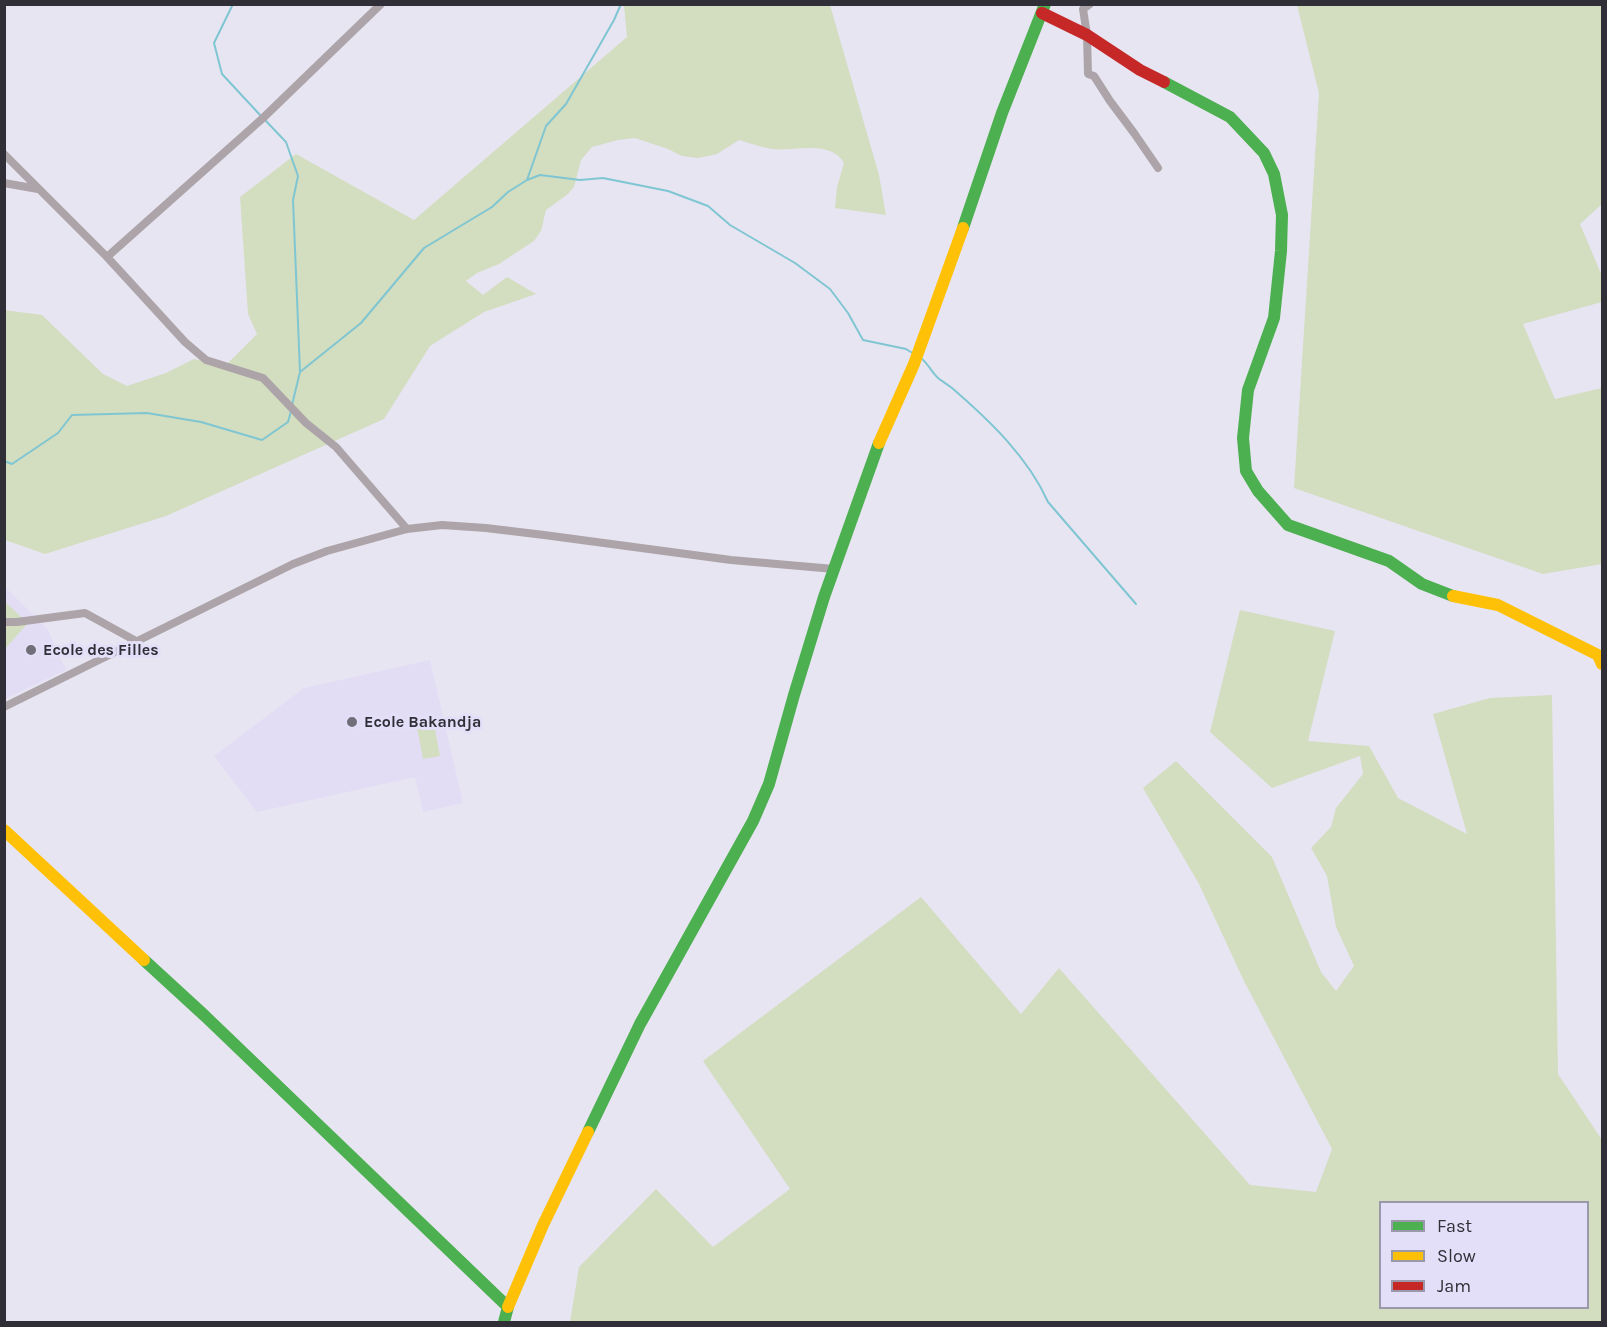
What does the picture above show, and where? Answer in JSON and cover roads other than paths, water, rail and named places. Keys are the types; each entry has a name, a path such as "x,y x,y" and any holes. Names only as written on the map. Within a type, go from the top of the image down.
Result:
{"main road":[{"path":"504,1323 508,1307 543,1225 640,1024 753,821 769,784 796,686 834,569 884,429 914,364 1002,113 1044,9 1087,34 1140,70 1230,117 1264,153 1274,174 1282,215 1274,318 1248,390 1244,438 1246,471 1258,491 1288,525 1389,561 1422,584 1458,598 1498,605 1601,658"},
{"path":"4,830 205,1016 508,1307"}],"street":[{"path":"106,257 263,118 381,4"},
{"path":"1090,4 1083,9 1087,34 1088,74 1094,76 1158,168"},
{"path":"4,154 106,257 184,342 206,360 263,378 306,423 336,447 407,529"},
{"path":"4,183 39,189"},
{"path":"4,707 293,564 327,551 407,529 442,525 486,528 731,560 834,569"},
{"path":"4,622 85,613 136,641"}],"waterway":[{"path":"233,4 214,43 222,74 261,116"},
{"path":"527,180 546,126 566,104 621,4"},
{"path":"265,120 286,142 298,176 293,200 300,372 292,405"},
{"path":"300,372 361,323 424,248 492,207 508,192 527,180 540,175 580,180 603,178 668,191 708,206 730,225 795,263 830,289 848,313 863,340 906,349 914,354"},
{"path":"922,359 937,377 966,400 1006,440 1030,470 1048,502 1136,604"},
{"path":"4,461 12,464 58,433 72,415 147,413 201,422 262,440 288,422 291,411"}],"place":[{"name":"Ecole des Filles","path":"31,650"},
{"name":"Ecole Bakandja","path":"352,722"}]}
